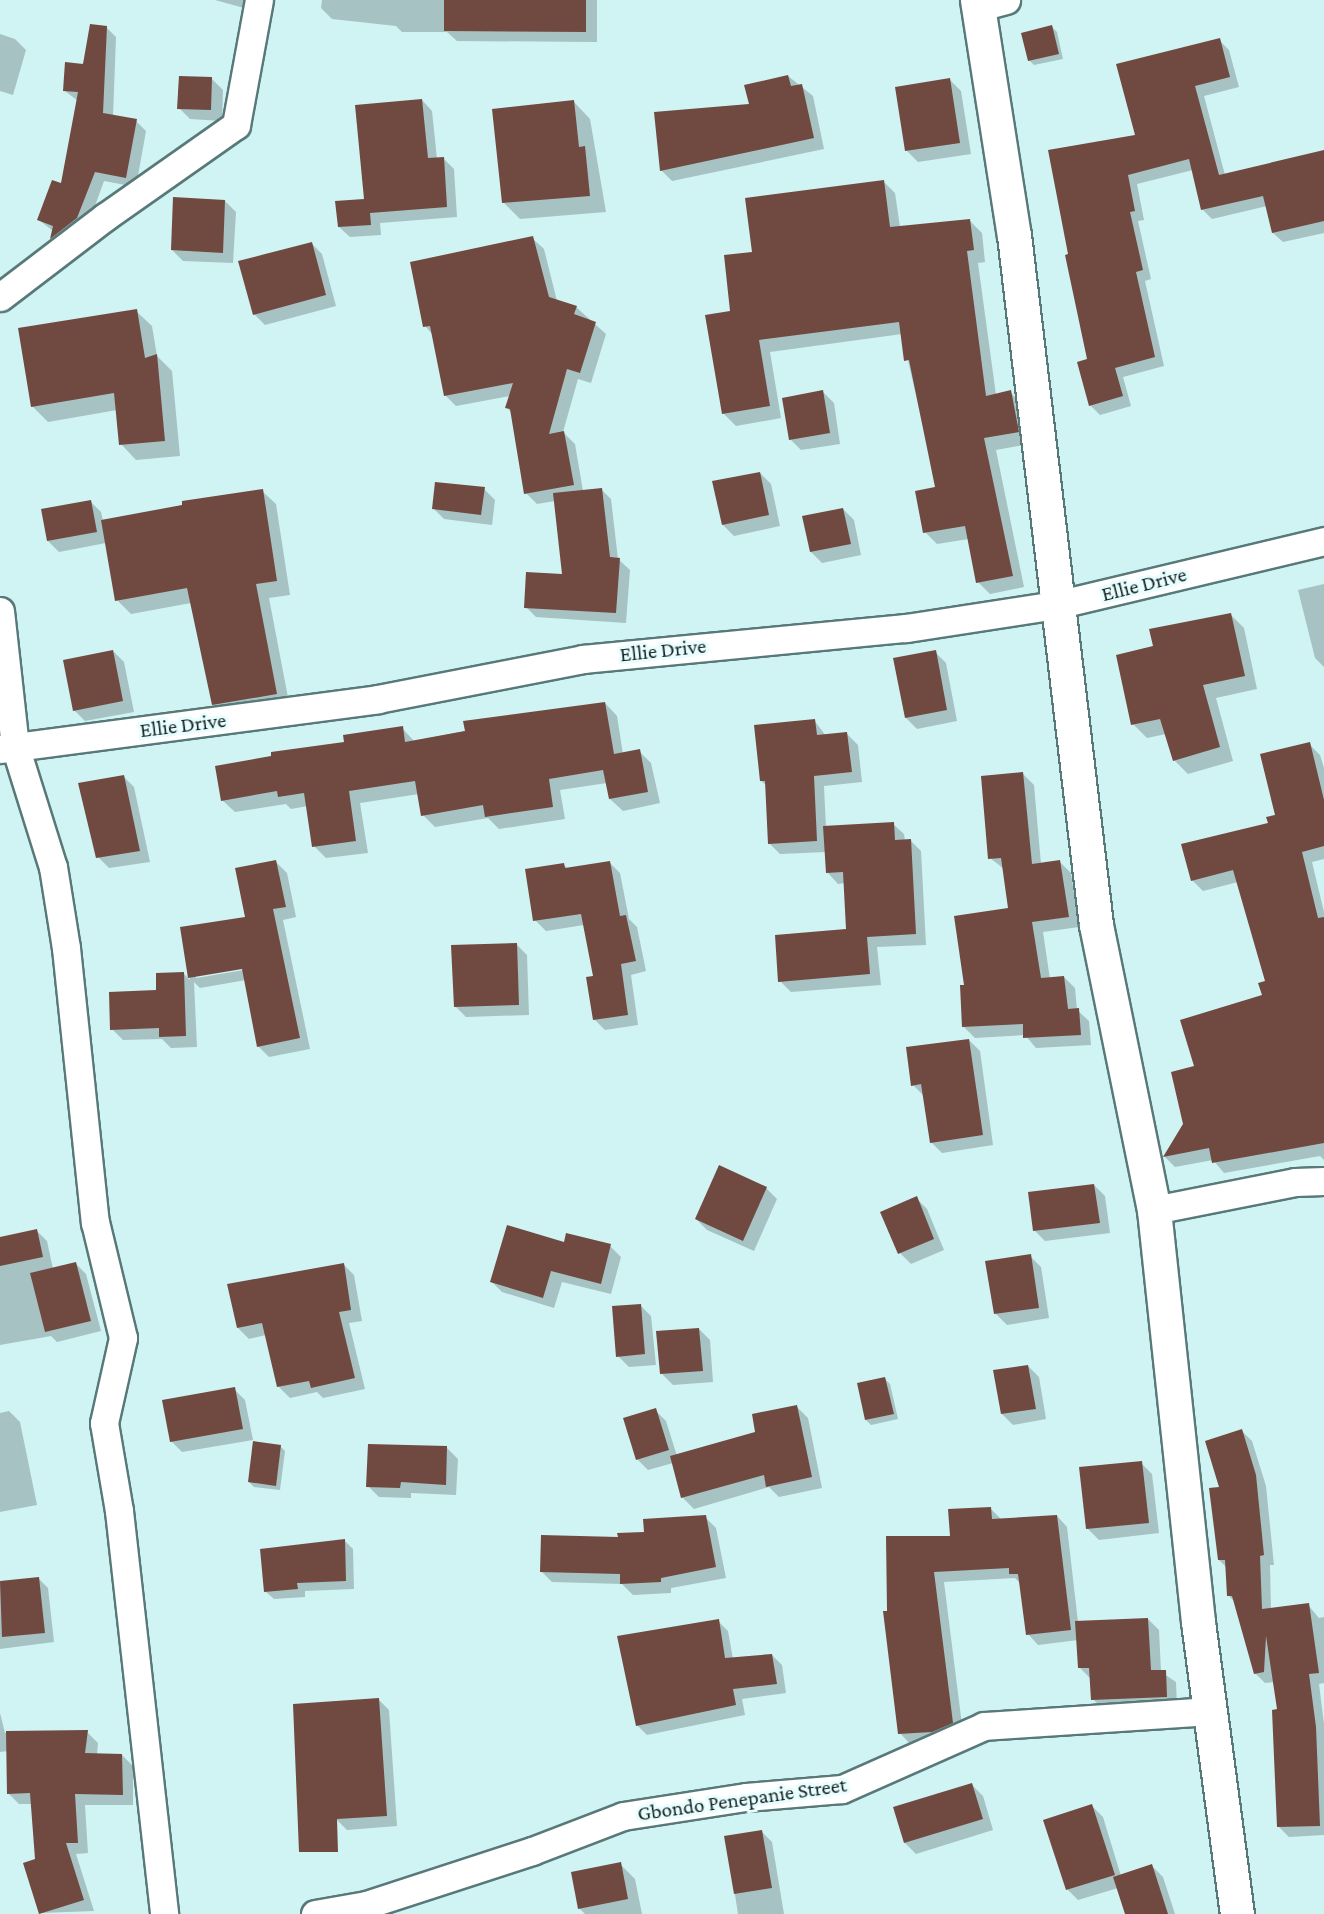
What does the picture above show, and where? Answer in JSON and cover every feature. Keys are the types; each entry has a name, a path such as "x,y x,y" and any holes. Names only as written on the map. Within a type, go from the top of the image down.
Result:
{"main road":[{"path":"988,2 1056,606 1096,925 1154,1210 1209,1711 1237,1914"}],"street":[{"path":"0,297 105,217 236,125 260,0"},
{"name":"Ellie Drive","path":"7,748 378,699 583,659 906,628 1056,606 1324,541"},
{"path":"0,611 7,748 53,867 66,948 95,1222 123,1338 104,1423 119,1511 164,1914"},
{"path":"1154,1210 1295,1182 1324,1181"},
{"name":"Gbondo Penepanie Street","path":"315,1914 378,1902 532,1851 623,1816 746,1797 842,1789 984,1726 1209,1711"}],"building":[{"path":"444,0 586,0 586,32 444,31"},
{"path":"90,24 107,26 103,113 137,119 126,178 95,172 77,218 50,239 53,226 37,220 52,180 61,183 78,92 63,91 65,62 83,64"},
{"path":"1052,25 1059,54 1028,61 1021,33"},
{"path":"1220,38 1230,77 1195,86 1219,175 1324,150 1324,221 1272,233 1263,196 1201,210 1189,159 1128,175 1135,211 1130,212 1143,270 1136,272 1155,357 1115,368 1123,396 1089,406 1077,362 1087,359 1065,255 1068,254 1048,150 1135,135 1116,64"},
{"path":"788,75 791,86 802,84 814,138 660,171 654,112 749,104 744,85"},
{"path":"179,76 212,77 211,110 177,109"},
{"path":"950,78 960,143 905,151 895,87"},
{"path":"422,99 428,158 444,157 447,207 370,213 371,225 338,227 335,201 364,199 355,105"},
{"path":"574,100 579,147 585,146 590,196 502,203 492,109"},
{"path":"884,180 890,227 970,219 974,250 967,251 986,396 1011,390 1019,432 984,438 1013,576 976,583 965,526 923,533 915,491 935,487 909,360 904,361 899,322 759,340 770,406 722,414 705,315 730,311 724,255 752,252 745,198"},
{"path":"173,197 225,200 223,253 171,250"},
{"path":"533,236 549,297 577,306 574,314 596,322 580,373 567,369 549,434 564,431 574,485 524,494 510,409 505,408 513,383 444,396 430,326 423,327 410,262"},
{"path":"312,242 326,295 253,315 238,261"},
{"path":"137,309 145,358 157,354 165,441 119,445 114,393 31,407 18,328"},
{"path":"823,390 830,433 789,440 782,398"},
{"path":"760,472 769,515 722,525 712,481"},
{"path":"435,482 485,487 481,515 432,509"},
{"path":"602,488 610,557 620,558 616,613 524,608 526,572 562,574 553,493"},
{"path":"263,489 277,581 256,584 277,694 212,705 187,588 115,601 101,520 182,505 182,501"},
{"path":"91,500 97,532 47,541 41,509"},
{"path":"843,508 851,544 810,552 802,516"},
{"path":"1231,613 1245,676 1203,685 1220,747 1173,761 1160,719 1131,725 1116,655 1153,646 1149,629"},
{"path":"113,650 123,701 73,711 63,660"},
{"path":"936,650 947,710 905,718 893,658"},
{"path":"605,702 614,754 640,749 648,792 609,799 603,770 549,779 553,807 485,817 483,805 421,816 415,781 349,791 356,841 312,847 304,793 278,797 277,791 221,801 215,766 271,756 271,752 344,742 343,735 403,726 405,742 465,731 463,721"},
{"path":"815,719 817,735 847,732 852,772 814,776 817,841 768,844 765,781 760,781 754,725"},
{"path":"1310,742 1324,800 1324,846 1302,852 1318,918 1324,917 1324,1143 1212,1163 1209,1148 1163,1157 1183,1124 1171,1072 1194,1066 1180,1020 1262,995 1258,983 1265,981 1233,870 1191,881 1181,844 1268,823 1266,817 1275,815 1260,754"},
{"path":"1023,772 1032,864 1060,860 1069,917 1032,922 1041,978 1064,976 1068,1009 1079,1008 1081,1035 1023,1038 1023,1024 962,1027 960,985 964,985 954,916 1008,908 1001,858 988,859 981,776"},
{"path":"124,775 140,851 96,858 78,783"},
{"path":"894,822 895,840 911,839 916,934 867,937 870,974 778,982 775,935 846,929 843,872 826,873 823,826"},
{"path":"276,860 286,907 273,909 300,1038 257,1047 242,969 188,978 180,927 245,917 235,868"},
{"path":"610,861 620,916 626,915 636,961 621,964 628,1015 593,1020 586,977 593,976 581,914 533,921 525,869 564,863 565,868"},
{"path":"517,943 519,1005 454,1007 451,945"},
{"path":"184,972 186,1036 159,1037 159,1028 110,1030 109,992 156,990 156,973"},
{"path":"969,1039 983,1135 930,1143 921,1084 911,1086 906,1047"},
{"path":"719,1165 767,1187 743,1241 695,1219"},
{"path":"1094,1184 1100,1223 1033,1231 1028,1192"},
{"path":"917,1196 934,1239 898,1254 880,1212"},
{"path":"507,1225 564,1242 566,1233 611,1244 601,1284 551,1271 543,1298 490,1282"},
{"path":"37,1229 43,1257 0,1266 0,1237"},
{"path":"1031,1254 1039,1308 994,1314 985,1261"},
{"path":"76,1262 91,1321 45,1332 30,1273"},
{"path":"344,1263 351,1310 339,1312 355,1378 311,1388 309,1381 277,1387 262,1323 237,1328 227,1284"},
{"path":"641,1304 645,1354 616,1357 612,1306"},
{"path":"699,1328 703,1371 660,1374 656,1331"},
{"path":"1028,1365 1036,1409 1001,1414 993,1370"},
{"path":"885,1377 894,1414 865,1420 857,1383"},
{"path":"235,1387 243,1429 170,1442 162,1400"},
{"path":"797,1405 812,1477 766,1487 764,1475 681,1498 670,1456 755,1432 752,1414"},
{"path":"656,1408 669,1450 636,1460 623,1418"},
{"path":"1242,1429 1256,1475 1264,1555 1260,1556 1262,1609 1309,1603 1319,1673 1309,1674 1316,1727 1320,1826 1277,1827 1272,1710 1277,1709 1266,1636 1264,1672 1254,1674 1232,1596 1227,1596 1225,1560 1218,1560 1209,1488 1219,1487 1205,1441"},
{"path":"253,1441 281,1445 276,1486 248,1482"},
{"path":"368,1444 447,1446 446,1485 401,1482 400,1488 366,1487"},
{"path":"1142,1461 1149,1523 1086,1529 1079,1467"},
{"path":"991,1507 992,1519 1057,1515 1071,1630 1026,1635 1018,1574 1009,1574 1009,1568 934,1572 953,1723 932,1732 898,1734 883,1611 887,1611 886,1536 950,1536 948,1509"},
{"path":"706,1515 716,1567 661,1578 661,1582 620,1584 620,1574 540,1572 541,1535 618,1537 617,1533 644,1532 643,1519"},
{"path":"345,1539 346,1581 297,1583 298,1589 264,1592 260,1549"},
{"path":"39,1577 45,1633 2,1637 0,1581"},
{"path":"1148,1618 1151,1670 1166,1670 1167,1697 1091,1700 1089,1668 1078,1668 1075,1621"},
{"path":"719,1619 725,1658 772,1654 777,1684 733,1689 736,1705 636,1726 617,1636"},
{"path":"379,1698 387,1816 337,1819 338,1852 299,1852 293,1704"},
{"path":"88,1730 85,1753 122,1754 123,1795 75,1794 78,1843 66,1843 84,1900 39,1914 23,1863 35,1859 30,1793 7,1794 6,1731"},
{"path":"972,1783 983,1819 904,1843 893,1807"},
{"path":"1092,1804 1115,1875 1066,1890 1043,1820"},
{"path":"762,1830 772,1888 734,1894 724,1836"},
{"path":"621,1862 628,1899 578,1909 571,1872"},
{"path":"1152,1864 1168,1914 1125,1914 1113,1877"}]}
